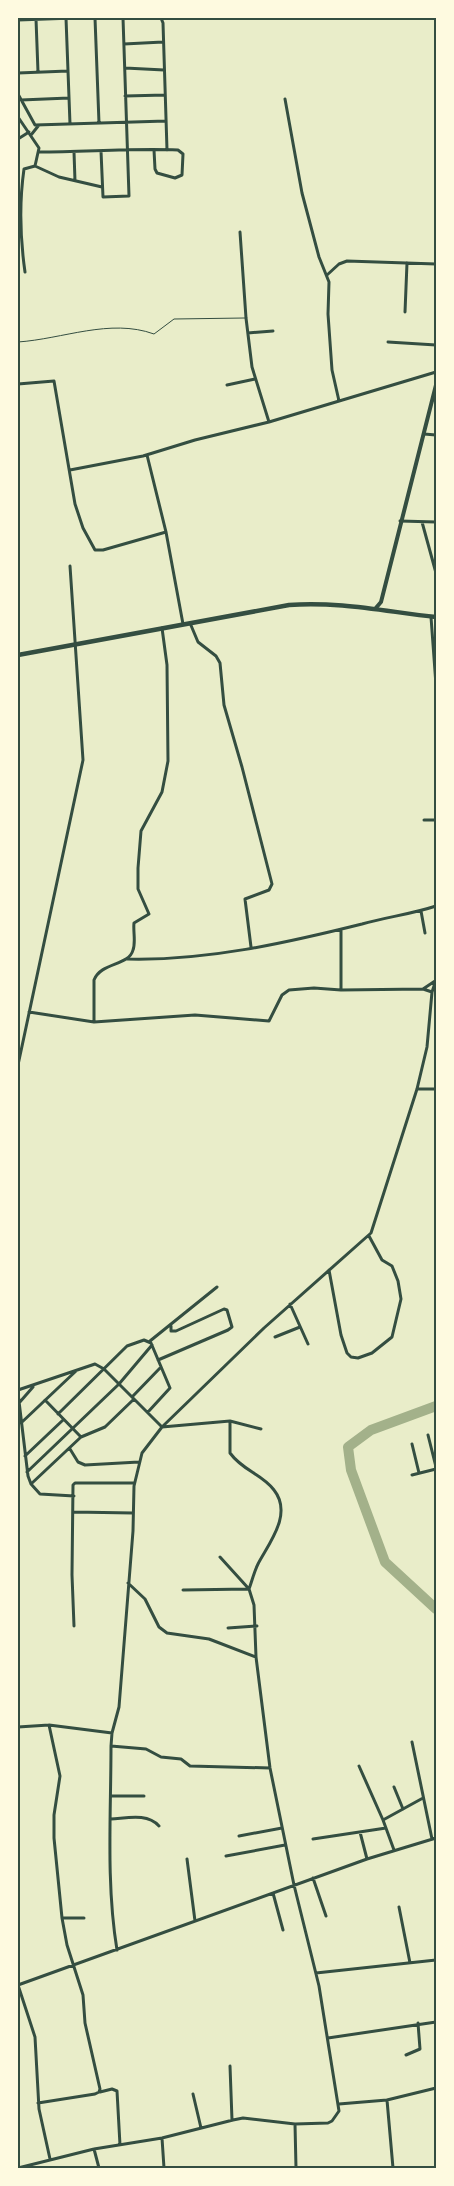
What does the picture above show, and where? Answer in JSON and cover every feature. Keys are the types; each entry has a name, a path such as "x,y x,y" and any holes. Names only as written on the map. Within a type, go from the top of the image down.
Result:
{"main road":[{"path":"18,655 296,605 375,609 434,617"}],"street":[{"path":"66,18 70,124"},
{"path":"18,20 74,18"},
{"path":"95,18 99,123"},
{"path":"101,151 102,197 129,196 123,18"},
{"path":"161,18 167,150"},
{"path":"36,19 38,72"},
{"path":"124,44 163,42"},
{"path":"125,68 164,70"},
{"path":"18,73 68,71"},
{"path":"18,94 35,125 166,121"},
{"path":"125,96 165,95"},
{"path":"21,100 69,98"},
{"path":"285,99 302,193 319,257 329,282 327,308 332,370 339,401"},
{"path":"18,117 30,134 39,152 35,166"},
{"path":"18,139 30,134 39,125"},
{"path":"39,152 128,150 154,150 180,150 184,172 179,177 157,173 154,150"},
{"path":"74,152 75,181"},
{"path":"18,172 35,166 59,177 102,187"},
{"path":"24,169 19,205 19,232 25,272"},
{"path":"240,232 248,333 255,379 268,422"},
{"path":"326,275 339,264 347,261 436,264"},
{"path":"405,312 407,263"},
{"path":"248,333 273,331"},
{"path":"388,342 436,345"},
{"path":"70,470 147,456 195,440 268,422 436,375"},
{"path":"227,385 255,379"},
{"path":"18,384 54,381 78,515 95,550 103,550 166,532"},
{"path":"375,609 381,602 436,385"},
{"path":"424,434 436,435"},
{"path":"147,456 166,532 183,624"},
{"path":"400,521 436,522"},
{"path":"422,522 436,573"},
{"path":"18,1065 83,760 70,566"},
{"path":"381,602 384,610"},
{"path":"434,617 436,684"},
{"path":"190,623 198,642 216,656 220,663 224,705 272,884 269,890 245,899 251,947"},
{"path":"127,959 132,954 134,947 134,923 149,914 138,888 142,831 162,792 168,761 167,665 162,628"},
{"path":"424,820 436,820"},
{"path":"94,1022 94,980 97,974 104,968 127,959 172,959 317,936 436,906"},
{"path":"421,911 425,933"},
{"path":"341,930 341,990"},
{"path":"422,989 436,980"},
{"path":"117,1950 112,1919 110,1863 112,1733 119,1706 134,1513 134,1483 138,1462 146,1445 162,1427 290,1304 369,1236 417,1089 427,1047 432,992 436,980"},
{"path":"29,1012 94,1022 195,1015 269,1020 286,990 314,988 341,990 422,989 432,992"},
{"path":"417,1089 436,1089"},
{"path":"329,1269 341,1334 347,1353 351,1357 358,1358 372,1353 392,1337 400,1298 398,1281 392,1266 382,1260 369,1236"},
{"path":"58,1414 127,1346 144,1340 150,1341 217,1287"},
{"path":"290,1304 308,1344"},
{"path":"158,1360 232,1327 227,1310 224,1309 176,1331 172,1330 171,1326"},
{"path":"275,1337 300,1327"},
{"path":"148,1412 170,1388 150,1341"},
{"path":"27,1472 119,1384 152,1346"},
{"path":"74,1496 40,1494 31,1484 27,1472 18,1392 94,1364 104,1369 162,1427"},
{"path":"31,1484 81,1437 104,1427 161,1366"},
{"path":"21,1424 79,1369"},
{"path":"19,1403 32,1387"},
{"path":"45,1400 81,1437"},
{"path":"25,1457 64,1420"},
{"path":"162,1427 230,1421 261,1428"},
{"path":"230,1421 230,1453 242,1468 274,1489 280,1501 280,1517 277,1530 255,1570 249,1589"},
{"path":"412,1475 436,1468 428,1435"},
{"path":"412,1444 419,1473"},
{"path":"70,1449 78,1462 85,1466 138,1462"},
{"path":"74,1626 72,1575 73,1484 134,1483"},
{"path":"73,1512 134,1513"},
{"path":"18,2168 94,2149 162,2138 232,2120 250,2119 295,2124 332,2121 339,2111 316,1973 294,1886 270,1768 256,1657 257,1626 254,1605 249,1589 220,1557"},
{"path":"128,1583 145,1599 159,1627 167,1634 209,1639 256,1657"},
{"path":"183,1590 249,1589"},
{"path":"228,1628 257,1626"},
{"path":"18,1728 48,1725 112,1733"},
{"path":"48,1725 60,1776 54,1815 54,1838 62,1918 73,1966 83,1996 85,2023 100,2089 99,2092"},
{"path":"412,1742 432,1839"},
{"path":"112,1746 146,1749 160,1757 181,1759 190,1766 270,1768"},
{"path":"359,1766 384,1820 394,1850"},
{"path":"394,1787 403,1809"},
{"path":"111,1796 144,1796"},
{"path":"384,1820 423,1798"},
{"path":"111,1819 151,1819 159,1826"},
{"path":"239,1836 282,1828"},
{"path":"314,1839 386,1828"},
{"path":"360,1832 367,1859"},
{"path":"50,2159 38,2103 35,2036 18,1985 367,1859 436,1838"},
{"path":"226,1856 286,1845"},
{"path":"187,1859 195,1921"},
{"path":"313,1878 326,1916"},
{"path":"273,1893 283,1930"},
{"path":"399,1907 410,1963"},
{"path":"62,1918 84,1918"},
{"path":"316,1973 436,1960"},
{"path":"328,2038 418,2023 436,2022"},
{"path":"406,2056 420,2049 418,2023"},
{"path":"230,2066 232,2120"},
{"path":"339,2104 387,2100 436,2088"},
{"path":"38,2103 112,2089 117,2091 120,2145"},
{"path":"193,2094 201,2128"},
{"path":"387,2100 393,2168"},
{"path":"295,2124 296,2168"},
{"path":"162,2138 164,2168"},
{"path":"94,2149 99,2168"}],"lane":[{"path":"18,342 34,341 102,328 144,330 154,334 174,319 246,318"}],"waterway":[{"path":"436,1406 371,1430 348,1447 351,1470 385,1562 436,1609"}]}
